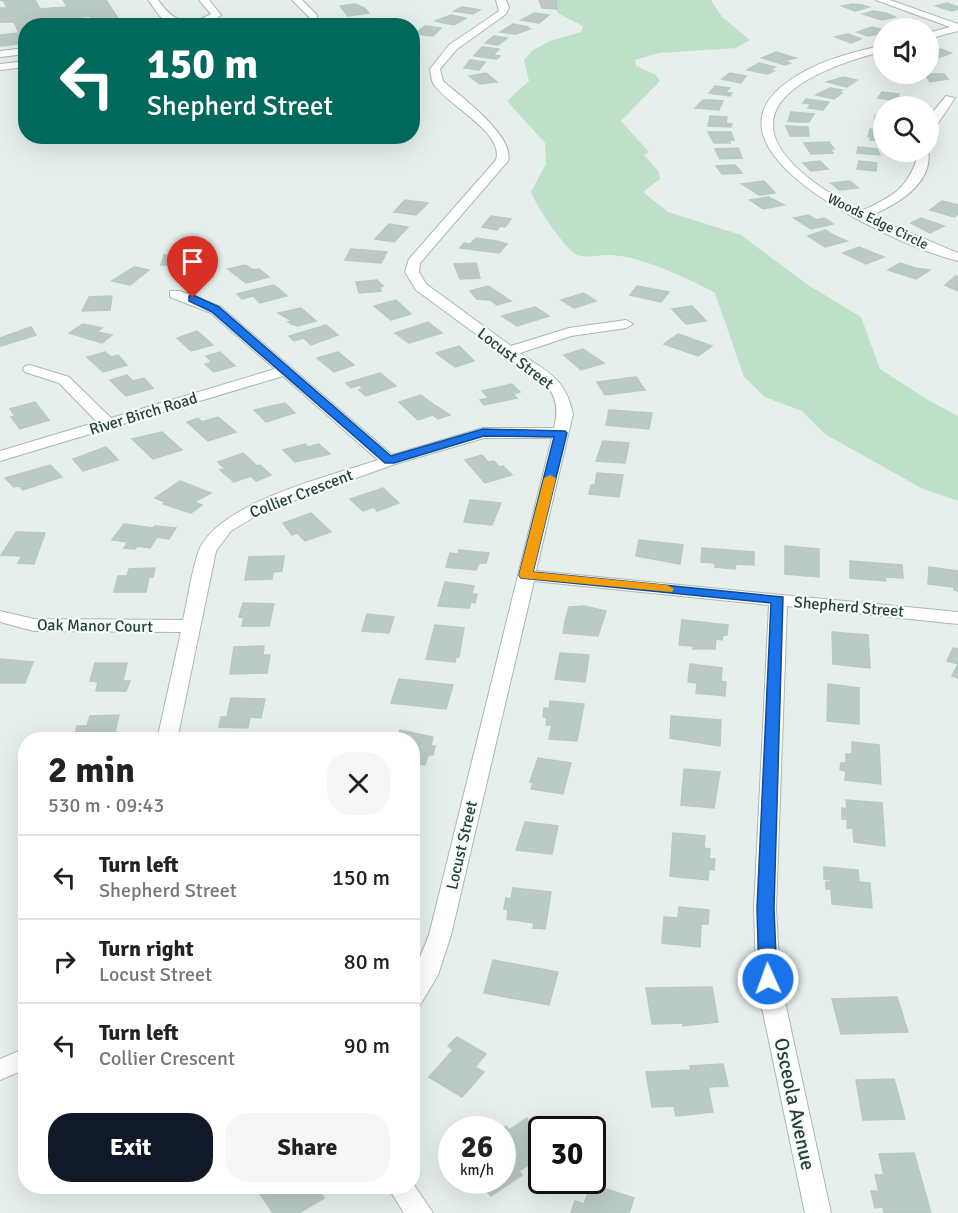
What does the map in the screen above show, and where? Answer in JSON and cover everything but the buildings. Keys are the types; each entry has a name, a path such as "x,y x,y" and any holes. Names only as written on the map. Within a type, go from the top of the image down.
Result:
{"street":[{"path":"153,0 165,17 168,18"},
{"path":"204,0 216,15 210,18"},
{"path":"297,0 314,17"},
{"name":"Locust Street","path":"420,985 426,975 440,934 565,414 561,393 543,375 421,287 412,272 414,262 502,161 504,154 498,138 438,82 435,76 438,63 453,47 503,12 504,7 501,0"},
{"path":"881,0 958,27"},
{"path":"939,33 958,27"},
{"name":"Woods Edge Circle","path":"873,51 846,58 805,74 774,100 766,123 771,146 794,173 810,186 860,216 903,236 958,256"},
{"path":"0,54 18,52"},
{"path":"0,67 18,65"},
{"path":"939,112 950,98"},
{"path":"860,216 911,188 916,181 921,162"},
{"path":"175,294 193,298 216,310 389,461"},
{"path":"510,351 569,332 626,324"},
{"path":"30,369 64,380 108,424"},
{"name":"River Birch Road","path":"0,456 286,370"},
{"name":"Collier Crescent","path":"168,732 207,551 225,527 268,503 389,461 483,433 561,433"},
{"name":"Shepherd Street","path":"526,575 958,618"},
{"name":"Osceola Avenue","path":"778,600 765,908 768,979 818,1213"},
{"name":"Oak Manor Court","path":"0,616 34,625 190,626"},
{"path":"0,1070 18,1062"},
{"path":"406,1194 420,1213"}],"green space":[{"path":"555,0 711,0 722,17 750,40 736,48 659,53 635,60 636,66 656,75 660,81 621,121 649,152 644,155 659,172 660,179 643,192 668,212 741,235 808,285 861,317 880,369 958,416 958,501 921,488 825,434 802,411 765,397 744,377 715,293 678,275 635,259 610,255 578,255 563,241 531,192 546,164 545,143 507,101 529,81 524,60 533,50 550,41 581,32 583,26 559,14 553,5"}],"slow traffic":[{"path":"550,478 526,575 667,589"}],"route":[{"path":"193,298 216,310 389,461 464,436 499,432 561,433 526,575 778,600 770,843 765,908 768,979"}]}
